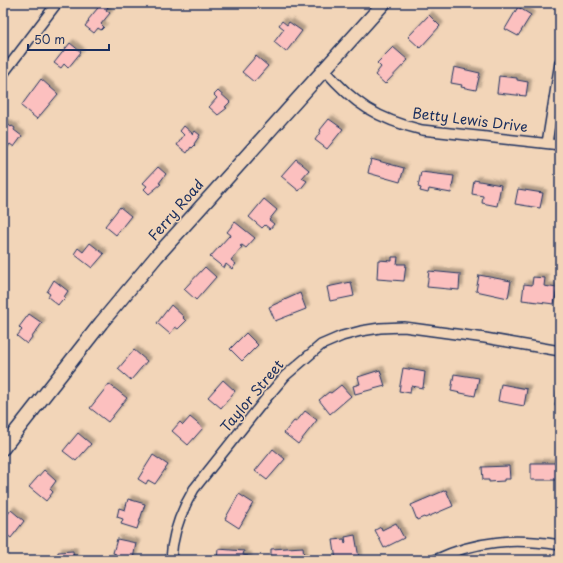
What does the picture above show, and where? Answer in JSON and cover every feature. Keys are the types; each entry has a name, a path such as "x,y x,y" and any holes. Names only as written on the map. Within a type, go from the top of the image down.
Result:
{"main road":[{"name":"Ferry Road","path":"3,448 101,323 156,257 384,3"}],"street":[{"path":"3,74 57,3"},
{"path":"547,143 560,62"},
{"name":"Betty Lewis Drive","path":"324,69 338,85 371,111 386,119 406,126 422,130 560,145"},
{"name":"Taylor Street","path":"171,560 173,540 179,518 194,489 285,376 321,346 342,336 361,331 380,328 404,327 485,338 560,351"},
{"path":"435,560 466,547 498,541 521,541 560,545"}],"building":[{"path":"102,3 108,7 106,10 110,13 101,24 104,27 101,30 98,28 94,33 85,26"},
{"path":"518,7 531,15 518,36 505,29"},
{"path":"429,15 440,26 420,48 408,37"},
{"path":"282,21 287,25 289,22 302,31 286,52 274,42 284,29 279,25"},
{"path":"70,43 81,52 68,68 64,64 61,68 54,63"},
{"path":"393,47 408,60 385,84 375,75 381,67 377,63"},
{"path":"256,56 268,66 254,82 242,72"},
{"path":"454,67 480,73 476,90 451,83"},
{"path":"499,76 517,78 517,80 528,82 526,96 497,93"},
{"path":"41,79 58,94 37,119 21,106"},
{"path":"218,91 230,102 225,107 227,108 218,115 209,107 217,98 214,95"},
{"path":"329,119 343,129 327,149 315,140 321,131 320,130"},
{"path":"5,122 11,127 12,126 15,128 14,130 22,136 14,147 10,144 4,151 3,124"},
{"path":"184,126 193,134 195,131 200,135 194,144 195,145 192,148 191,147 187,153 177,145 184,135 180,131"},
{"path":"296,159 309,170 302,178 307,181 299,191 281,176"},
{"path":"371,159 404,168 400,182 368,173"},
{"path":"158,167 166,174 159,183 161,184 149,194 144,189 147,186 143,183"},
{"path":"421,172 454,176 451,193 429,189 428,193 420,191 421,188 418,187"},
{"path":"474,180 501,185 497,206 482,203 483,196 472,194"},
{"path":"518,189 543,193 540,208 515,204"},
{"path":"264,199 277,210 269,220 274,224 270,229 265,225 262,228 249,217"},
{"path":"120,207 131,216 116,235 105,226"},
{"path":"235,222 255,238 246,248 242,245 240,246 242,247 231,260 236,264 232,269 226,264 224,268 210,257 229,236 230,237 231,235 227,232"},
{"path":"90,243 104,254 92,268 74,254 78,248 83,252"},
{"path":"392,257 398,257 397,264 406,264 404,281 377,279 378,260 392,261"},
{"path":"205,267 216,277 196,300 184,289"},
{"path":"429,271 460,274 459,290 427,287"},
{"path":"479,275 511,281 508,298 476,291"},
{"path":"533,277 545,278 544,286 557,288 554,304 522,300 524,284 532,285"},
{"path":"54,280 68,291 64,297 66,298 58,305 48,297 50,294 47,292"},
{"path":"351,282 354,296 330,301 327,287"},
{"path":"300,293 306,309 275,321 269,307"},
{"path":"171,305 184,317 183,318 186,321 178,329 175,327 170,334 157,323"},
{"path":"29,314 42,323 27,344 17,336 22,330 19,327"},
{"path":"246,333 258,345 242,361 230,349"},
{"path":"134,350 147,361 131,380 118,369"},
{"path":"403,368 425,372 423,388 411,386 410,393 399,391"},
{"path":"380,370 385,386 355,394 353,386 360,384 358,377"},
{"path":"454,374 479,378 475,396 451,391"},
{"path":"223,380 235,391 221,408 208,397"},
{"path":"109,384 127,398 108,422 90,408"},
{"path":"501,384 527,389 524,406 498,401"},
{"path":"341,385 351,396 330,414 319,400"},
{"path":"557,390 560,391 560,407 555,406"},
{"path":"305,411 317,420 298,444 284,433"},
{"path":"190,417 203,428 188,445 172,431 180,422 183,425"},
{"path":"78,433 91,444 76,461 63,451"},
{"path":"273,449 285,459 267,480 255,471"},
{"path":"153,455 168,465 155,484 148,480 146,484 138,479"},
{"path":"531,463 560,463 560,480 531,480"},
{"path":"509,466 510,479 489,482 489,480 483,480 482,467"},
{"path":"44,470 56,481 50,489 53,492 46,501 29,487"},
{"path":"446,490 453,506 417,520 411,505"},
{"path":"239,494 253,503 239,528 225,519"},
{"path":"128,499 145,504 137,529 121,524 123,519 117,517 119,508 125,510"},
{"path":"11,510 24,521 11,538 3,532 3,520"},
{"path":"396,523 404,538 384,548 375,530 381,527 382,530"},
{"path":"355,535 359,558 336,560 333,540 344,539 345,544 345,537"},
{"path":"117,539 136,543 133,559 110,560 111,555 115,556 116,554 113,553"},
{"path":"303,547 304,560 271,560 271,549"},
{"path":"218,549 244,551 243,555 248,556 248,560 217,560"},
{"path":"73,551 74,559 78,560 58,560 58,552"}]}
